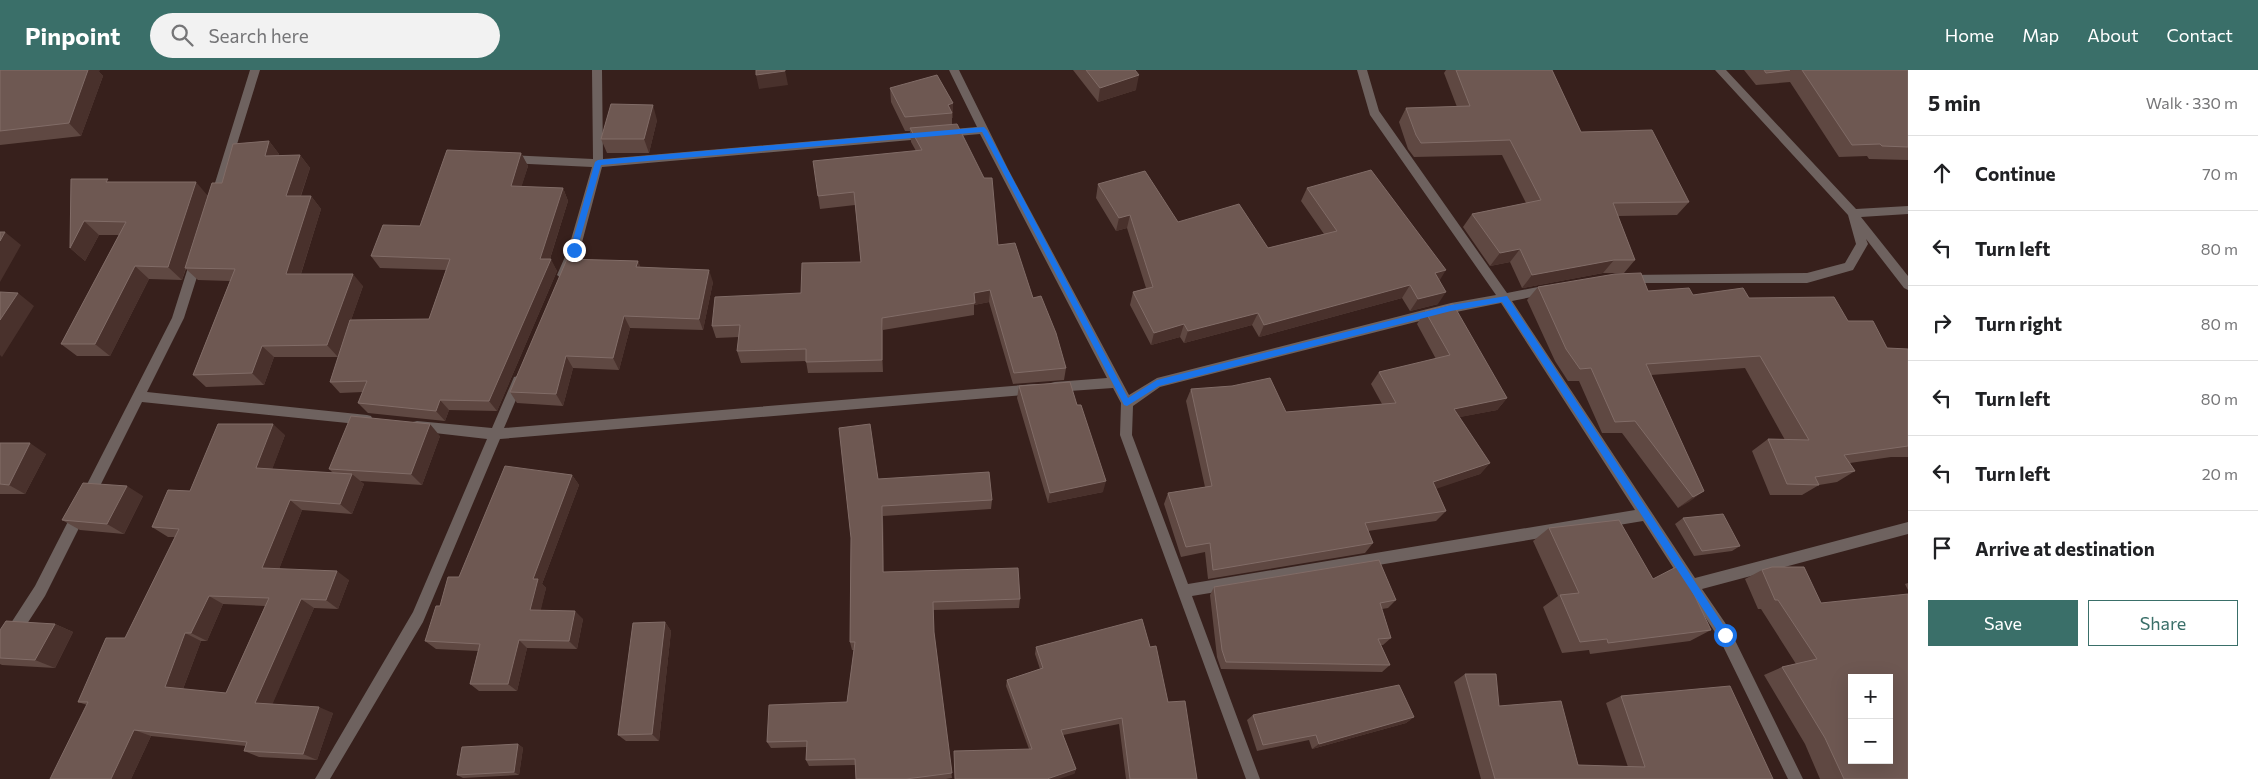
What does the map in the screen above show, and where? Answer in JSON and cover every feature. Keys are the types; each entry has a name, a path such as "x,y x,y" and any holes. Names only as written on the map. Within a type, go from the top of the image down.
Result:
{"street":[{"path":"210,216 255,70"},
{"path":"558,287 574,250 598,162 597,70"},
{"path":"954,70 1127,403 1126,435 1182,592 1253,779"},
{"path":"1362,70 1374,112 1504,298 1725,635 1796,779"},
{"path":"1720,70 1853,213 1908,285"},
{"path":"493,158 598,162 984,130"},
{"path":"1853,213 1908,210"},
{"path":"1612,280 1807,278 1849,266 1862,244 1853,213"},
{"path":"0,653 40,591 178,318 201,244"},
{"path":"1127,403 1157,383 1451,308 1558,288"},
{"path":"322,779 418,617 523,370"},
{"path":"407,424 496,434 1117,382"},
{"path":"139,396 377,421"},
{"path":"1182,592 1646,514"},
{"path":"1692,585 1908,528"}],"building":[{"path":"0,70 88,70 69,123 0,131"},
{"path":"756,70 785,70 785,71 756,75"},
{"path":"1086,70 1135,70 1139,75 1100,88"},
{"path":"1456,70 1552,70 1581,132 1652,130 1689,202 1613,203 1635,260 1614,260 1532,275 1520,249 1500,253 1472,214 1541,200 1510,140 1421,143 1416,135 1406,108 1470,106"},
{"path":"1764,70 1790,70 1766,73"},
{"path":"1802,70 1908,70 1908,147 1882,146 1880,144 1852,145"},
{"path":"937,75 953,103 948,105 952,113 905,117 890,88"},
{"path":"611,104 653,105 644,139 601,139"},
{"path":"957,124 984,178 992,178 998,245 1015,243 1033,298 1041,296 1056,333 1066,368 1014,373 990,290 974,293 975,303 882,318 882,360 806,362 806,349 737,351 740,325 712,326 715,297 801,293 802,263 861,262 854,192 818,196 813,161 922,150 910,128"},
{"path":"269,141 265,156 300,155 286,196 311,196 286,274 353,274 327,345 262,346 252,373 193,375 235,269 185,268 212,183 222,183 233,144"},
{"path":"447,150 521,153 511,186 563,188 540,259 551,259 489,401 440,400 436,411 358,403 367,381 330,382 350,320 429,319 450,259 371,256 383,225 420,226"},
{"path":"1371,170 1446,270 1435,273 1446,292 1418,299 1410,285 1264,325 1258,313 1188,331 1184,324 1154,333 1133,292 1153,287 1130,215 1119,218 1098,184 1145,171 1178,222 1239,204 1268,248 1337,231 1307,188"},
{"path":"71,179 108,179 106,182 196,182 168,267 135,266 95,344 61,344 126,222 84,221 70,248"},
{"path":"0,232 5,232 0,241"},
{"path":"567,259 638,261 636,267 709,270 699,319 624,316 613,358 566,356 556,394 510,392"},
{"path":"1641,273 1648,291 1689,288 1693,295 1743,288 1749,298 1834,297 1848,321 1873,321 1887,348 1908,349 1908,446 1844,455 1855,471 1815,477 1819,485 1787,484 1768,439 1809,440 1760,356 1646,364 1704,491 1693,497 1635,421 1615,422 1591,368 1580,369 1566,349 1538,287 1615,274"},
{"path":"0,292 18,293 0,320"},
{"path":"1453,304 1507,398 1454,409 1490,463 1433,482 1446,511 1365,523 1373,543 1213,570 1210,543 1186,547 1168,493 1212,486 1191,389 1232,386 1270,378 1286,412 1396,403 1379,372 1450,355 1425,311"},
{"path":"1070,382 1077,405 1081,405 1106,481 1050,493 1019,386"},
{"path":"351,416 430,424 411,474 329,469"},
{"path":"218,424 273,424 256,468 352,474 340,504 290,500 262,568 337,571 326,600 301,599 255,703 319,707 303,754 244,751 247,742 134,730 111,779 50,779 88,702 78,702 106,638 125,638 179,529 152,527 168,490 190,491","holes":["209,596 269,598 226,693 165,687 185,633 191,633"]},
{"path":"870,424 878,479 989,472 992,500 882,506 883,572 1018,568 1020,599 933,602 934,632 952,773 906,779 856,779 855,759 806,760 807,741 767,742 769,705 847,702 855,642 850,642 851,538 839,428"},
{"path":"0,443 30,443 9,485 0,484"},
{"path":"505,466 572,475 533,579 538,579 530,610 575,611 569,641 519,640 508,684 470,684 480,644 425,641 436,606 440,606 448,577 459,577"},
{"path":"83,483 127,486 107,524 62,520"},
{"path":"1723,514 1740,546 1702,551 1683,518"},
{"path":"1619,520 1653,579 1680,565 1711,630 1608,643 1607,639 1580,642 1560,595 1579,593 1549,528"},
{"path":"1379,560 1396,600 1380,603 1391,638 1378,639 1390,665 1226,662 1222,650 1214,587"},
{"path":"1772,567 1804,567 1821,603 1908,594 1908,779 1844,779 1825,738 1782,667 1817,659 1778,600 1775,600 1762,570"},
{"path":"1142,619 1150,647 1156,646 1168,702 1185,701 1197,779 1130,779 1122,718 1061,730 1076,769 1047,779 955,779 954,751 1032,749 1007,680 1043,668 1036,647"},
{"path":"6,621 55,624 35,660 0,658 0,630"},
{"path":"665,622 652,734 618,735 633,623"},
{"path":"1465,674 1496,674 1499,706 1561,701 1578,765 1645,767 1621,696 1730,686 1773,779 1495,779"},
{"path":"1399,685 1414,717 1319,744 1316,735 1263,745 1253,715"},
{"path":"518,744 514,772 457,775 462,747"}],"route":[{"path":"574,250 598,162 984,130 1127,403 1157,383 1451,308 1504,298 1725,635"}]}
